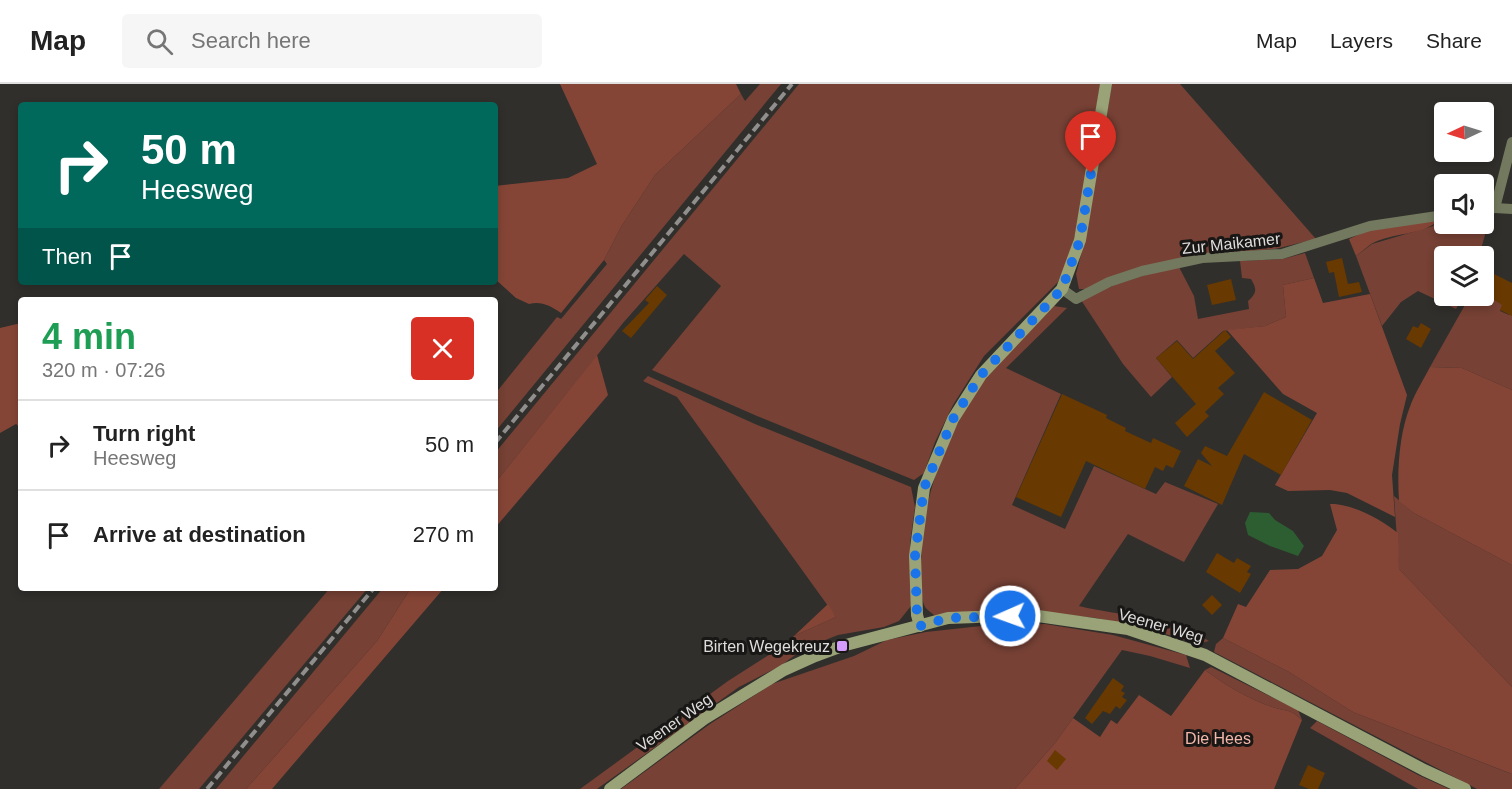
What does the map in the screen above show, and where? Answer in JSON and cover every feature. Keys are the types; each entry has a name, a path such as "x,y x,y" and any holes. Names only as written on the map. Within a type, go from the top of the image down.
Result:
{"main road":[{"path":"920,626 917,615 915,556 924,488 953,419 981,375 1062,289 1080,240 1106,84"},
{"name":"Veener Weg","path":"610,789 704,719 784,670 842,646 948,618 1030,615 1128,629 1205,655 1424,770 1465,789"}],"street":[{"path":"1512,142 1495,208 1512,209"},
{"name":"Zur Maikamer","path":"1062,289 1076,299 1109,282 1142,271 1202,258 1282,254 1370,226 1434,216"}],"shaded area":[{"path":"760,84 781,84 498,428 498,390 557,317 561,319 607,264 604,260 621,227 655,175 741,94 745,101"},
{"path":"799,84 1100,84 1078,222 1064,270 1058,282 984,356 953,405 935,442 924,473 914,480 652,370 721,286 684,254 623,323 498,479 498,449"},
{"path":"1112,84 1180,84 1316,239 1275,249 1200,255 1088,289 1079,289 1076,274 1086,236"},
{"path":"1433,226 1434,234 1485,234 1482,246 1434,246 1434,299 1418,291 1401,302 1382,326 1356,256 1372,244"},
{"path":"1305,253 1314,278 1283,285 1286,317 1265,326 1223,331 1193,358 1177,340 1156,358 1172,377 1151,397 1123,364 1081,300 1129,280 1179,267 1194,296 1198,319 1249,309 1248,301 1253,296 1255,288 1251,279 1242,278 1240,261 1283,259"},
{"path":"1494,299 1503,304 1500,311 1509,315 1512,311 1512,390 1462,368 1430,367 1464,306 1494,306"},
{"path":"1054,306 1067,308 1006,368 1061,394 1012,505 1065,529 1094,466 1156,494 1165,482 1218,504 1184,562 1128,534 1079,606 1162,621 1194,632 1209,641 1198,644 1146,628 1096,618 1031,611 935,616 925,607 921,584 923,534 927,508 942,457 965,409 995,364"},
{"path":"648,376 755,424 911,487 915,507 910,543 911,606 899,621 884,627 838,635 803,649 782,665 739,687 597,789 580,789 794,636 836,617 677,397 643,381"},
{"path":"1394,496 1414,513 1512,565 1512,687 1399,569"},
{"path":"1250,512 1269,513 1275,520 1293,531 1304,546 1298,556 1248,535 1245,523"},
{"path":"327,591 365,591 199,789 159,789"},
{"path":"381,591 409,591 377,641 246,789 216,789"},
{"path":"1045,624 1113,635 1186,655 1190,668 1122,650 1055,743 1015,789 621,789 710,724 772,684 854,656 887,640 926,632 990,625"},
{"path":"1223,638 1289,672 1353,712 1512,774 1512,789 1477,789 1214,652 1216,644"},
{"path":"1211,667 1298,710 1302,720 1291,712 1263,704 1237,691 1205,670"},
{"path":"1317,721 1449,789 1418,789 1310,728"}],"green space":[{"path":"560,84 736,84 741,94 655,175 621,227 604,260 561,313 546,305 529,304 516,298 498,282 498,186 568,178 597,164"},
{"path":"1434,220 1433,224 1417,231 1379,240 1356,256 1349,239 1369,230"},
{"path":"1314,278 1323,303 1370,294 1407,395 1392,475 1395,517 1347,493 1330,490 1288,491 1275,485 1317,413 1283,394 1227,330 1265,326 1286,317 1283,285"},
{"path":"18,324 18,426 16,424 0,433 0,328"},
{"path":"597,355 608,395 498,524 498,479"},
{"path":"1430,367 1462,368 1512,390 1512,565 1414,513 1399,501 1401,439 1413,399"},
{"path":"1330,504 1347,506 1366,513 1398,533 1399,569 1512,687 1512,774 1353,712 1289,672 1223,638 1238,604 1246,607 1270,570 1298,569 1322,556 1337,530"},
{"path":"409,591 441,591 272,789 246,789 377,641"},
{"path":"828,604 836,617 794,636"},
{"name":"Die Hees","path":"1205,670 1246,696 1291,712 1302,720 1274,789 1015,789 1055,743 1073,718 1100,737 1111,720 1117,724 1139,695 1171,716"}],"building":[{"path":"1342,258 1348,284 1359,282 1362,292 1339,297 1334,272 1329,273 1326,262"},
{"path":"1494,274 1512,283 1512,316 1500,310 1502,305 1494,300"},
{"path":"1231,279 1236,300 1212,305 1207,285"},
{"path":"657,286 667,295 631,338 622,331 649,303 645,300"},
{"path":"1421,323 1431,329 1421,348 1406,339 1413,326 1418,328"},
{"path":"1225,330 1231,337 1215,351 1235,373 1218,388 1224,394 1205,412 1209,416 1187,437 1175,423 1196,404 1156,358 1177,341 1193,359"},
{"path":"1264,392 1312,420 1281,475 1244,454 1222,505 1184,486 1198,459 1212,466 1201,453 1205,446 1227,456"},
{"path":"1062,394 1107,415 1106,418 1126,428 1125,431 1151,443 1153,438 1181,451 1173,468 1166,465 1163,471 1155,467 1145,489 1086,461 1061,517 1016,497"},
{"path":"1217,553 1234,563 1237,558 1251,566 1247,572 1251,574 1240,593 1206,572"},
{"path":"1212,595 1222,605 1212,615 1202,605"},
{"path":"1113,678 1124,686 1121,691 1125,693 1122,697 1127,700 1120,709 1116,706 1110,714 1103,711 1092,724 1085,718"},
{"path":"1055,750 1066,759 1057,770 1047,761"},
{"path":"1308,765 1325,773 1318,789 1309,789 1299,785"}],"railway":[{"path":"498,439 792,84"},
{"path":"207,789 372,591"}],"place":[{"name":"Birten Wegekreuz","path":"842,646"}],"route":[{"path":"1010,616 948,618 920,626 917,615 915,556 924,488 953,419 981,375 1062,289 1080,240 1091,173"}]}
